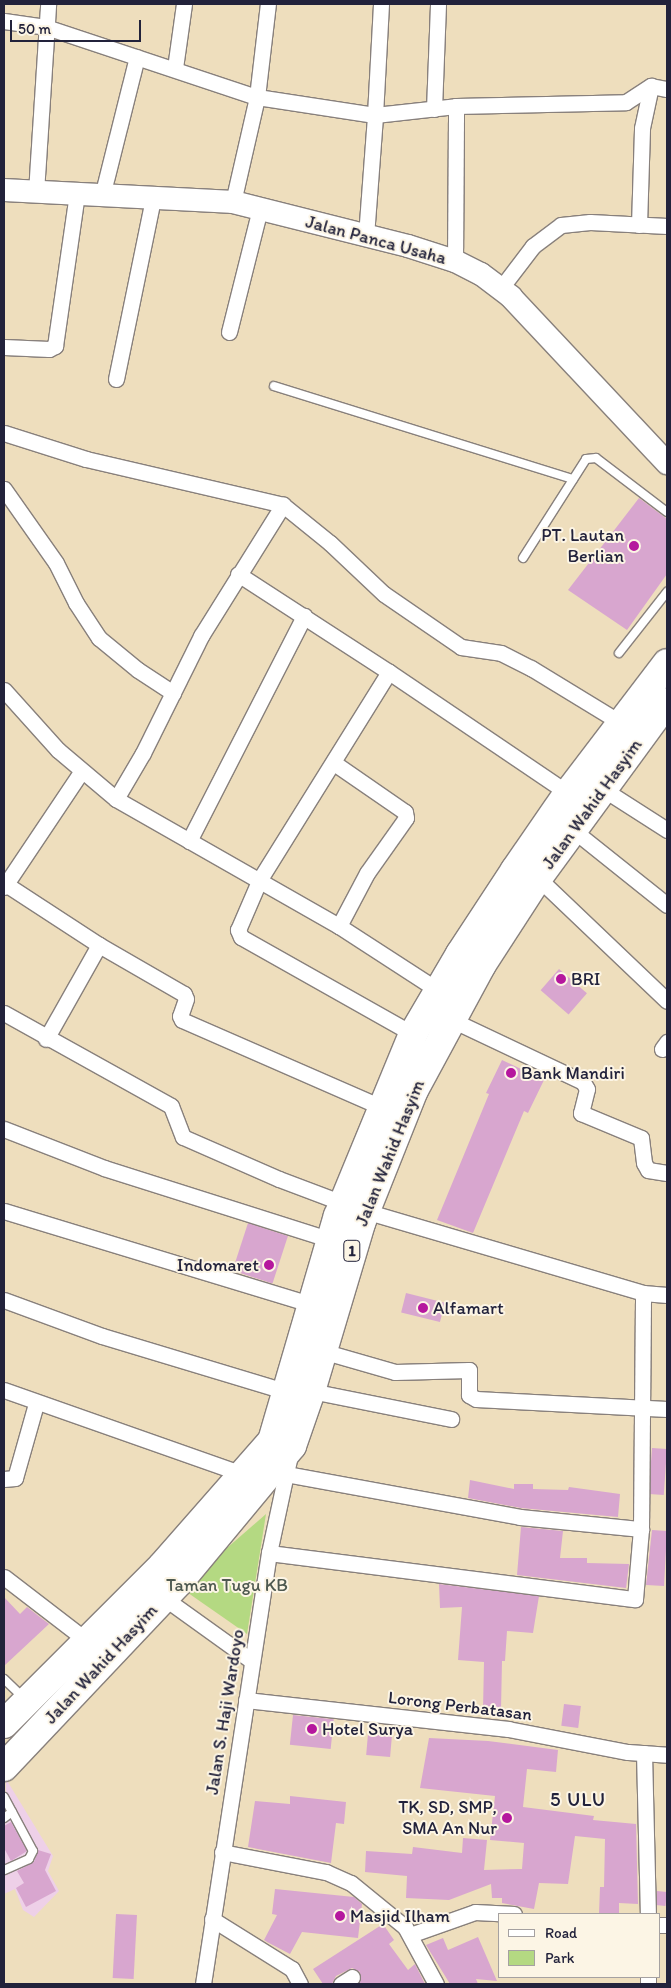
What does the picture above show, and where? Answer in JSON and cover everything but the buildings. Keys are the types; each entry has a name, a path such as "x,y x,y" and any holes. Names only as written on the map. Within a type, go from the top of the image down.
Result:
{"highway":[{"name":"Jalan Wahid Hasyim","path":"4,1767 154,1591 272,1441 322,1351 354,1207 381,1107 414,1034 439,990 568,794 667,663"},
{"name":"Jalan Wahid Hasyim","path":"4,1724 87,1641 154,1591 292,1446 311,1304 331,1240 354,1207 481,966 538,878 667,702"}],"street":[{"path":"36,192 48,4"},
{"path":"175,68 184,4"},
{"path":"233,202 257,97 268,4"},
{"path":"366,236 375,115 380,4"},
{"path":"434,109 438,4"},
{"path":"4,21 46,27 175,68 257,97 375,115 456,106 626,102 651,86 667,89"},
{"path":"102,196 137,57"},
{"path":"639,225 642,128 651,86"},
{"path":"455,261 456,106"},
{"name":"Jalan Panca Usaha","path":"4,190 233,202 455,261 501,288 667,463"},
{"path":"4,347 49,349 55,346 77,194"},
{"path":"116,379 152,198"},
{"path":"229,332 260,208"},
{"path":"501,288 532,246 561,225 667,226"},
{"path":"4,433 86,459 283,505 330,543 384,594 460,647 501,653 531,668 621,723"},
{"path":"4,489 56,563 76,603 99,638 138,670 173,693"},
{"path":"116,799 173,693 201,636 238,574 283,505"},
{"path":"238,574 389,672 568,794"},
{"path":"189,841 304,616"},
{"path":"389,672 260,879 239,926 241,938 414,1034"},
{"path":"4,690 81,772 116,799 260,879 339,926 439,990"},
{"path":"334,763 405,812 406,818 367,873 339,926"},
{"path":"81,772 4,885 184,994 186,999 180,1016 182,1020 381,1107"},
{"path":"603,789 667,830"},
{"path":"573,830 667,905"},
{"path":"538,878 667,1001"},
{"path":"46,1039 99,944"},
{"path":"4,1013 46,1039 171,1106 183,1137 279,1179 354,1207 643,1293 667,1295"},
{"path":"452,1020 583,1082 587,1088 581,1113 641,1138 644,1164 648,1170 667,1173"},
{"path":"4,1129 104,1168 331,1240"},
{"path":"4,1211 311,1304"},
{"path":"269,1553 630,1601 638,1595 641,1530 643,1293"},
{"path":"4,1300 102,1336 299,1392 451,1419"},
{"path":"322,1351 395,1372 469,1370 469,1395 476,1399 667,1409"},
{"path":"4,1390 36,1404 244,1475"},
{"path":"4,1479 15,1478 36,1404"},
{"name":"Jalan S. Haji Wardoyo","path":"203,1984 269,1553 292,1446"},
{"path":"286,1474 520,1517 641,1530"},
{"path":"4,1577 87,1641"},
{"path":"154,1591 252,1661"},
{"name":"Lorong Perbatasan","path":"246,1700 508,1729 644,1754 667,1755"},
{"path":"644,1754 648,1913"},
{"path":"222,1852 337,1875 399,1920 410,1935 435,1984"},
{"path":"410,1935 476,1912 498,1913"},
{"path":"212,1919 292,1969 300,1984"}],"lane":[{"path":"274,386 573,479"},
{"path":"523,558 586,459 596,458 667,512"},
{"path":"619,653 667,592"},
{"path":"4,1679 27,1701"},
{"path":"4,1797 33,1854 29,1859 4,1870"},
{"path":"4,1818 12,1812"}],"shaded area":[{"path":"6,1779 53,1856 48,1871 59,1891 34,1917 23,1910 15,1889 4,1894"}],"green space":[{"name":"Taman Tugu KB","path":"266,1514 247,1634 181,1588"}],"place":[{"name":"PT. Lautan Berlian","path":"634,546"},
{"name":"BRI","path":"561,979"},
{"name":"Bank Mandiri","path":"511,1073"},
{"name":"Indomaret","path":"269,1265"},
{"name":"Alfamart","path":"423,1308"},
{"name":"Hotel Surya","path":"312,1729"},
{"name":"TK, SD, SMP, SMA An Nur","path":"507,1818"},
{"name":"Masjid Ilham","path":"340,1916"}],"district":[{"name":"5 ULU","path":"578,1799"}]}
